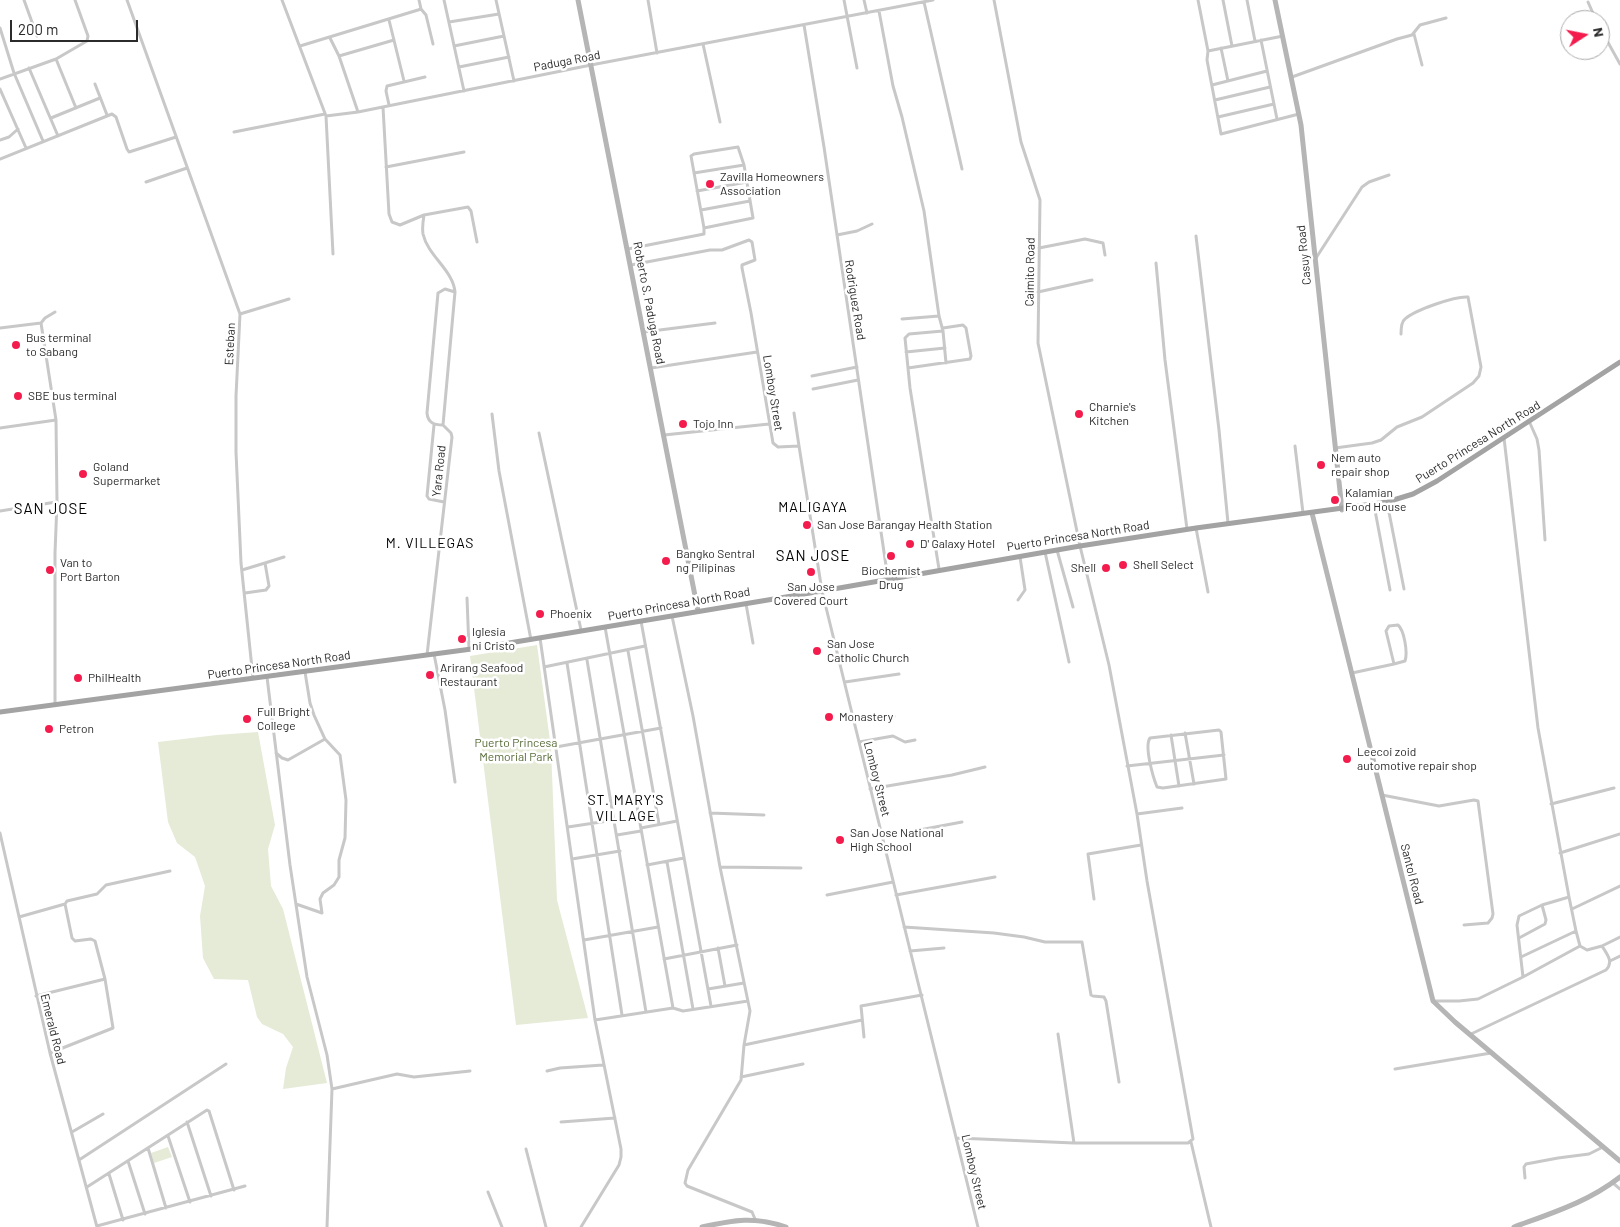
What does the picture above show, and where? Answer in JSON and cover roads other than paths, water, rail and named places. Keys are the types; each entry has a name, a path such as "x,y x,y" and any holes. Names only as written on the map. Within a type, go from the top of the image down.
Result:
{"main road":[{"name":"Puerto Princesa North Road","path":"0,712 469,650 1080,546 1228,523 1374,505 1425,488 1620,362"}],"street":[{"path":"24,0 37,36"},
{"path":"0,79 56,59 88,39 75,0"},
{"name":"Esteban","path":"127,0 240,314 236,452 242,570 254,678"},
{"path":"282,0 326,115 333,254"},
{"path":"418,0 420,9 427,16 433,44"},
{"path":"444,0 464,91"},
{"path":"496,0 514,81"},
{"name":"Roberto S. Paduga Road","path":"578,0 698,611"},
{"path":"648,0 657,53"},
{"path":"844,0 857,68"},
{"path":"864,0 867,13"},
{"name":"Paduga Road","path":"234,132 326,115 358,112 591,65 933,0"},
{"name":"Caimito Road","path":"994,0 1022,146 1040,200 1038,343 1080,546 1109,665 1137,814 1180,1074 1193,1134 1191,1142 1211,1227"},
{"path":"1198,0 1208,51 1206,58 1220,133 1300,114"},
{"path":"1223,0 1232,46"},
{"path":"1247,0 1255,41"},
{"name":"Casuy Road","path":"1276,0 1300,114 1342,510"},
{"path":"924,2 962,169"},
{"path":"1588,2 1592,10"},
{"path":"300,46 420,9"},
{"path":"879,11 893,86 924,211 939,316 943,329 946,363"},
{"path":"449,22 499,14"},
{"path":"1422,65 1414,34 1416,29 1420,25 1446,18"},
{"path":"389,20 404,81"},
{"name":"Rodriguez Road","path":"804,25 888,578"},
{"path":"0,28 14,73 43,141"},
{"path":"1292,77 1414,34"},
{"path":"454,46 504,36"},
{"path":"1208,51 1283,36"},
{"path":"330,38 339,56 358,112"},
{"path":"339,56 394,40"},
{"path":"1261,40 1277,119"},
{"path":"703,44 720,122"},
{"path":"1610,46 1620,64"},
{"path":"1221,48 1228,81"},
{"path":"459,67 509,57"},
{"path":"56,59 76,108"},
{"path":"29,68 58,136"},
{"path":"1212,84 1267,71"},
{"path":"389,105 386,88 389,85 426,77"},
{"path":"95,84 107,115"},
{"path":"1215,100 1270,87"},
{"path":"0,89 26,148"},
{"path":"51,118 100,98"},
{"path":"1218,117 1274,104"},
{"path":"383,107 389,214 392,222 400,225 424,215 468,207 477,242"},
{"path":"0,159 107,115 114,114 126,149 129,152 176,137"},
{"path":"0,140 8,137 18,129"},
{"path":"628,249 701,236 704,233 704,228 692,155 737,146 744,165 754,217 704,228"},
{"path":"386,167 464,152"},
{"path":"694,173 744,165"},
{"path":"146,182 187,168"},
{"path":"1315,260 1362,187 1369,182 1389,175"},
{"path":"697,191 747,182"},
{"path":"701,210 750,201"},
{"path":"424,215 423,229 425,240 454,283 455,292 445,289 438,293 427,413 428,419 434,425 443,425"},
{"path":"836,235 856,231 872,224"},
{"path":"1196,236 1228,523"},
{"path":"1039,248 1088,239 1101,242 1105,255"},
{"name":"Lomboy Street","path":"631,265 710,250 722,250 740,242 750,241 755,260 742,265 742,268 758,352 772,443 775,447 799,446 822,591 978,1227"},
{"path":"1156,263 1164,360 1187,529"},
{"path":"1038,292 1092,280"},
{"name":"Yara Road","path":"427,655 452,435 443,425 455,292"},
{"path":"1335,448 1381,440 1401,425 1422,417 1473,383 1479,376 1481,367 1468,297 1437,303 1405,318 1400,334"},
{"path":"240,314 289,299"},
{"path":"0,328 41,323 47,316 55,312"},
{"path":"902,319 939,316"},
{"path":"41,323 56,420 54,553 55,704"},
{"path":"644,332 715,323"},
{"path":"908,368 969,360 971,356 966,328 963,325 907,334 905,338 908,368 939,570"},
{"path":"906,352 945,348"},
{"path":"651,368 758,352"},
{"path":"812,376 856,367"},
{"path":"813,389 858,380"},
{"path":"794,413 799,446"},
{"path":"492,414 499,470 531,640"},
{"path":"0,428 56,420"},
{"path":"1529,421 1537,439 1539,450 1545,540"},
{"path":"664,435 769,424"},
{"path":"434,425 427,496 429,499 444,502"},
{"path":"539,433 582,631"},
{"path":"1504,438 1538,728 1576,931 1580,946 1587,950 1602,946 1620,937"},
{"path":"1295,446 1303,514"},
{"path":"0,511 56,502"},
{"path":"1387,502 1404,589"},
{"path":"1374,505 1390,590"},
{"name":"Santol Road","path":"1312,513 1433,1001"},
{"path":"842,529 880,521"},
{"path":"1196,528 1208,592"},
{"path":"1057,550 1073,608"},
{"path":"1045,552 1069,662"},
{"path":"1018,600 1025,590 1020,556"},
{"path":"242,570 284,558"},
{"path":"244,593 268,589 265,563"},
{"path":"467,598 469,650"},
{"path":"746,603 753,642"},
{"path":"672,616 750,1014 744,1045 742,1077 688,1170 685,1183 687,1186 752,1212 755,1219"},
{"path":"641,621 711,1006"},
{"path":"1352,673 1404,662 1406,658 1401,628 1398,624 1388,627 1386,631 1394,664"},
{"path":"605,627 673,1008"},
{"path":"540,638 595,1020 621,1157 619,1165 581,1227"},
{"path":"544,667 587,660 645,646"},
{"path":"628,651 659,824"},
{"path":"434,654 448,728 455,782"},
{"path":"587,660 646,1012"},
{"path":"568,663 622,1016"},
{"path":"296,904 322,913 320,899 323,893 334,885 339,877 339,860 345,838 346,800 340,755 326,739 311,709 305,671"},
{"path":"844,682 899,674"},
{"path":"267,676 307,977 327,1055 332,1090 328,1227"},
{"path":"854,722 894,716"},
{"path":"556,747 661,728"},
{"path":"1220,730 1226,779 1163,788 1157,787 1148,740 1152,737 1171,735 1220,730"},
{"path":"1185,733 1194,784"},
{"path":"1171,735 1179,786"},
{"path":"858,742 893,736 905,742 915,740"},
{"path":"276,752 282,758 288,760 326,739"},
{"path":"1127,766 1224,755"},
{"path":"870,789 944,776 985,766"},
{"path":"1551,804 1614,788"},
{"path":"1382,794 1439,806 1474,800 1478,801 1493,914 1488,923 1464,926"},
{"path":"1137,814 1182,808"},
{"path":"710,813 764,815"},
{"path":"568,827 615,820"},
{"path":"617,836 677,821"},
{"path":"882,837 962,822"},
{"name":"Emerald Road","path":"0,833 50,1053 97,1227"},
{"path":"1560,853 1620,834"},
{"path":"1094,899 1088,854 1142,845"},
{"path":"572,859 620,851"},
{"path":"647,865 684,858"},
{"path":"667,862 693,1009"},
{"path":"720,867 801,868"},
{"path":"19,917 64,904 67,901 97,894 106,885 170,871"},
{"path":"896,895 995,877"},
{"path":"827,895 893,882"},
{"path":"1572,909 1620,886"},
{"path":"1523,977 1517,922 1519,916 1542,905 1569,897"},
{"path":"50,1053 113,1028 105,979 94,941 91,939 75,941 72,938 64,904"},
{"path":"1519,938 1545,924 1546,920 1542,905"},
{"path":"904,926 994,933 1045,942 1082,942 1091,994 1104,997 1106,1001 1119,1082"},
{"path":"584,940 658,928"},
{"path":"1521,957 1576,931"},
{"path":"664,959 737,945"},
{"path":"1433,1001 1478,999 1580,946"},
{"path":"1470,1035 1606,970 1610,961 1602,946"},
{"path":"718,948 725,986"},
{"path":"910,951 944,948"},
{"path":"1610,961 1620,956"},
{"path":"36,996 105,979"},
{"path":"708,990 744,983"},
{"path":"864,1037 860,1008 862,1005 922,995"},
{"path":"595,1020 673,1008 683,1010 748,1001"},
{"path":"1433,1001 1491,1053 1620,1161"},
{"path":"744,1045 862,1020"},
{"path":"1058,1034 1074,1143"},
{"path":"1395,1070 1491,1053"},
{"path":"79,1160 226,1064"},
{"path":"742,1077 803,1064"},
{"path":"548,1071 560,1068 603,1065"},
{"path":"332,1090 396,1074 414,1077 470,1071"},
{"path":"87,1187 206,1110 208,1111 234,1190"},
{"path":"72,1132 103,1114"},
{"path":"561,1122 614,1118"},
{"path":"187,1122 211,1196"},
{"path":"168,1136 190,1202"},
{"path":"957,1138 1074,1143 1191,1142"},
{"path":"1525,1178 1524,1167 1526,1164 1592,1154 1603,1146"},
{"path":"148,1148 166,1208"},
{"path":"526,1148 546,1227"},
{"path":"128,1161 145,1214"},
{"path":"109,1174 123,1220"},
{"path":"1514,1227 1576,1204 1620,1177"},
{"path":"1613,1183 1620,1189"},
{"path":"97,1227 245,1186"},
{"path":"488,1192 502,1227"},
{"path":"702,1227 755,1219 768,1224 786,1227"}],"place":[{"name":"Zavilla Homeowners Association","path":"710,184"},
{"name":"Bus terminal to Sabang","path":"16,345"},
{"name":"SBE bus terminal","path":"18,396"},
{"name":"Charnie's Kitchen","path":"1079,414"},
{"name":"Tojo Inn","path":"683,424"},
{"name":"Nem auto repair shop","path":"1321,465"},
{"name":"Goland Supermarket","path":"83,474"},
{"name":"Kalamian Food House","path":"1335,500"},
{"name":"San Jose Barangay Health Station","path":"807,525"},
{"name":"D' Galaxy Hotel","path":"910,544"},
{"name":"Biochemist Drug","path":"891,556"},
{"name":"Bangko Sentral ng Pilipinas","path":"666,561"},
{"name":"Shell Select","path":"1123,565"},
{"name":"Shell","path":"1106,568"},
{"name":"Van to Port Barton","path":"50,570"},
{"name":"San Jose Covered Court","path":"811,572"},
{"name":"Phoenix","path":"540,614"},
{"name":"Iglesia ni Cristo","path":"462,639"},
{"name":"San Jose Catholic Church","path":"817,651"},
{"name":"Arirang Seafood Restaurant","path":"430,675"},
{"name":"PhilHealth","path":"78,678"},
{"name":"Monastery","path":"829,717"},
{"name":"Full Bright College","path":"247,719"},
{"name":"Petron","path":"49,729"},
{"name":"Leecoi zoid automotive repair shop","path":"1347,759"},
{"name":"San Jose National High School","path":"840,840"}],"district":[{"name":"MALIGAYA","path":"813,507"},
{"name":"SAN JOSE","path":"51,509"},
{"name":"M. VILLEGAS","path":"430,543"},
{"name":"SAN JOSE","path":"813,556"},
{"name":"ST. MARY'S VILLAGE","path":"626,808"}],"park label":[{"name":"Puerto Princesa Memorial Park","path":"516,750"}]}
